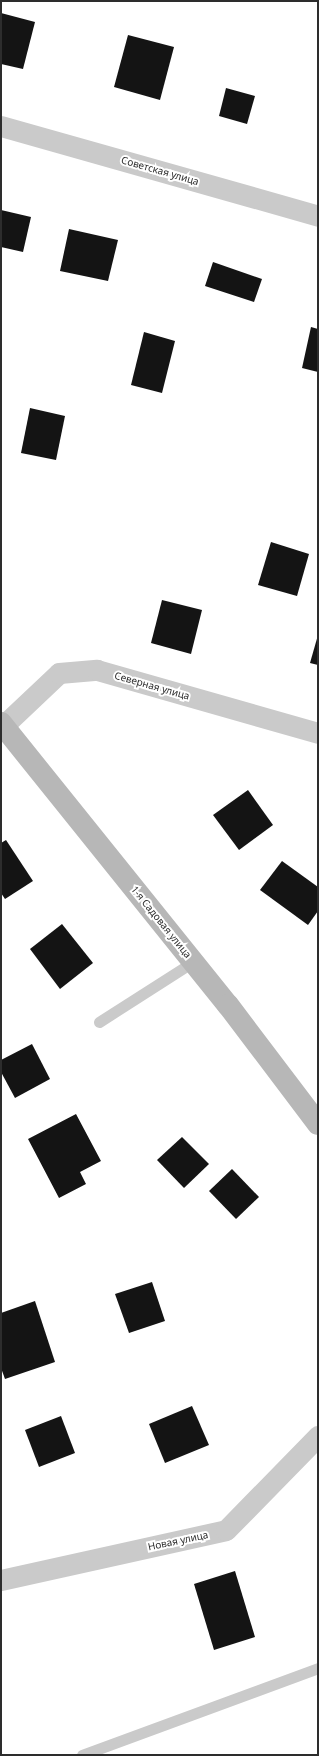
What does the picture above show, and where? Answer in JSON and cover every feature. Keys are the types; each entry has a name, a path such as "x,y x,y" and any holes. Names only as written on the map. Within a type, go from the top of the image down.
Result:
{"street":[{"name":"Советская улица","path":"1,126 318,216"},
{"name":"Северная улица","path":"2,724 59,673 97,670 318,733"},
{"name":"1-я Садовая улица","path":"2,724 193,962 318,1124"},
{"name":"Новая улица","path":"1,1580 226,1530 318,1436"}],"lane":[{"path":"99,1022 193,962"},
{"path":"82,1755 318,1668"}],"building":[{"path":"1,13 35,22 23,69 1,64"},
{"path":"128,35 174,47 160,100 114,87"},
{"path":"226,88 255,96 247,124 219,116"},
{"path":"1,210 31,217 23,252 1,247"},
{"path":"69,229 118,240 108,281 60,271"},
{"path":"213,262 262,279 254,302 205,286"},
{"path":"311,327 318,329 318,372 302,368"},
{"path":"144,332 175,341 162,393 131,385"},
{"path":"30,408 65,416 56,460 21,453"},
{"path":"271,542 309,554 297,596 258,585"},
{"path":"162,600 202,610 191,654 151,643"},
{"path":"318,635 318,665 310,663"},
{"path":"248,790 273,825 239,850 213,815"},
{"path":"6,840 33,881 5,899 1,893 1,843"},
{"path":"282,861 318,887 318,911 308,925 260,890"},
{"path":"62,924 93,963 60,989 30,949"},
{"path":"32,1044 50,1079 15,1098 1,1072 1,1060"},
{"path":"76,1114 101,1161 80,1172 86,1184 59,1198 28,1139"},
{"path":"182,1137 209,1164 184,1188 157,1160"},
{"path":"232,1169 259,1197 236,1219 209,1191"},
{"path":"152,1282 165,1321 129,1333 115,1294"},
{"path":"35,1301 55,1362 5,1379 1,1368 1,1313"},
{"path":"192,1406 209,1445 165,1463 149,1424"},
{"path":"61,1416 75,1453 39,1467 25,1430"},
{"path":"235,1571 255,1637 214,1650 194,1584"}]}
